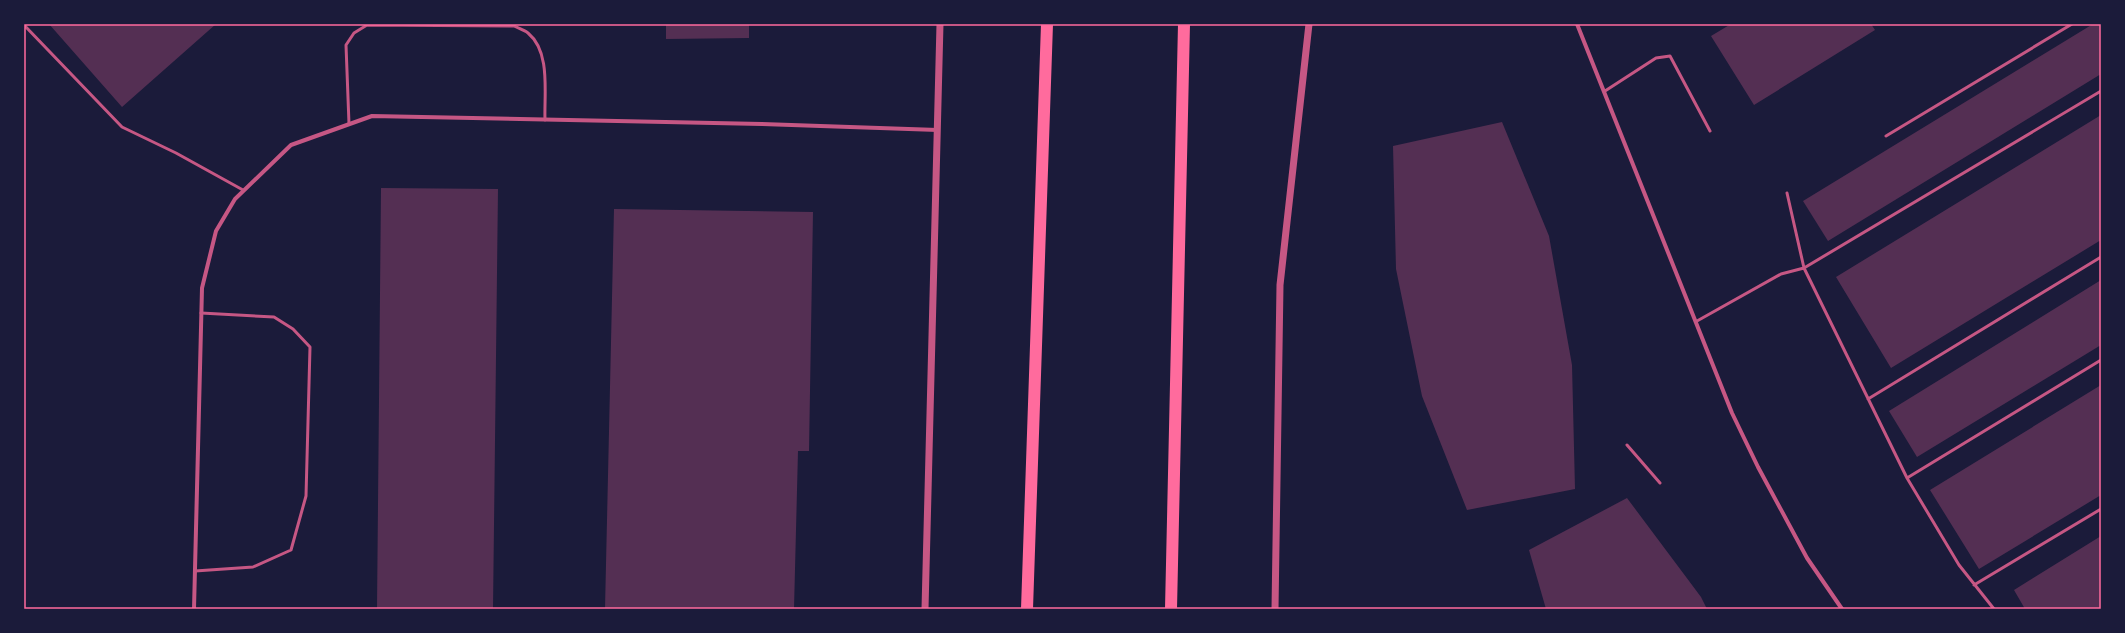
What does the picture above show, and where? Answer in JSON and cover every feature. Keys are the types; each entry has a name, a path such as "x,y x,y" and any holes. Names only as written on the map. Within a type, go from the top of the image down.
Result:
{"highway":[{"path":"1027,609 1047,24"},
{"path":"1171,609 1184,24"}],"street":[{"path":"925,609 940,24"},
{"path":"1275,609 1280,285 1309,24"},
{"path":"1577,24 1697,320 1732,413 1758,467 1807,558 1842,609"},
{"path":"194,609 202,288 216,231 235,199 291,144 372,116 938,130"}],"lane":[{"path":"1886,136 2072,24"},
{"path":"24,25 122,127 176,152 243,190"},
{"path":"349,124 346,45 354,33 367,25 514,26 528,33 538,47 544,64 545,120"},
{"path":"1604,91 1656,58 1670,56 1710,131"},
{"path":"1697,320 1781,274 1804,268 2101,91"},
{"path":"1787,193 1804,268 1907,478 1959,565 1994,609"},
{"path":"1868,399 2101,257"},
{"path":"195,570 253,567 292,550 306,496 310,347 293,329 274,317 201,313"},
{"path":"1907,478 2101,360"},
{"path":"1627,445 1660,482"},
{"path":"1974,585 2101,509"}],"building":[{"path":"49,24 216,24 122,107"},
{"path":"666,24 749,24 749,38 666,39"},
{"path":"1731,24 1871,24 1875,30 1754,105 1711,36"},
{"path":"2093,24 2101,24 2101,74 1828,241 1803,201"},
{"path":"2101,115 2101,240 1891,368 1836,277"},
{"path":"1502,122 1549,236 1572,365 1575,489 1467,510 1422,396 1396,269 1393,146"},
{"path":"381,188 498,189 493,609 377,609"},
{"path":"614,209 813,212 809,451 798,451 794,609 605,609"},
{"path":"2101,280 2101,345 1917,457 1889,411"},
{"path":"2101,385 2101,495 1979,569 1930,490"},
{"path":"1627,498 1701,597 1707,609 1546,609 1529,550"},
{"path":"2101,536 2101,609 2025,609 2014,590"}]}
